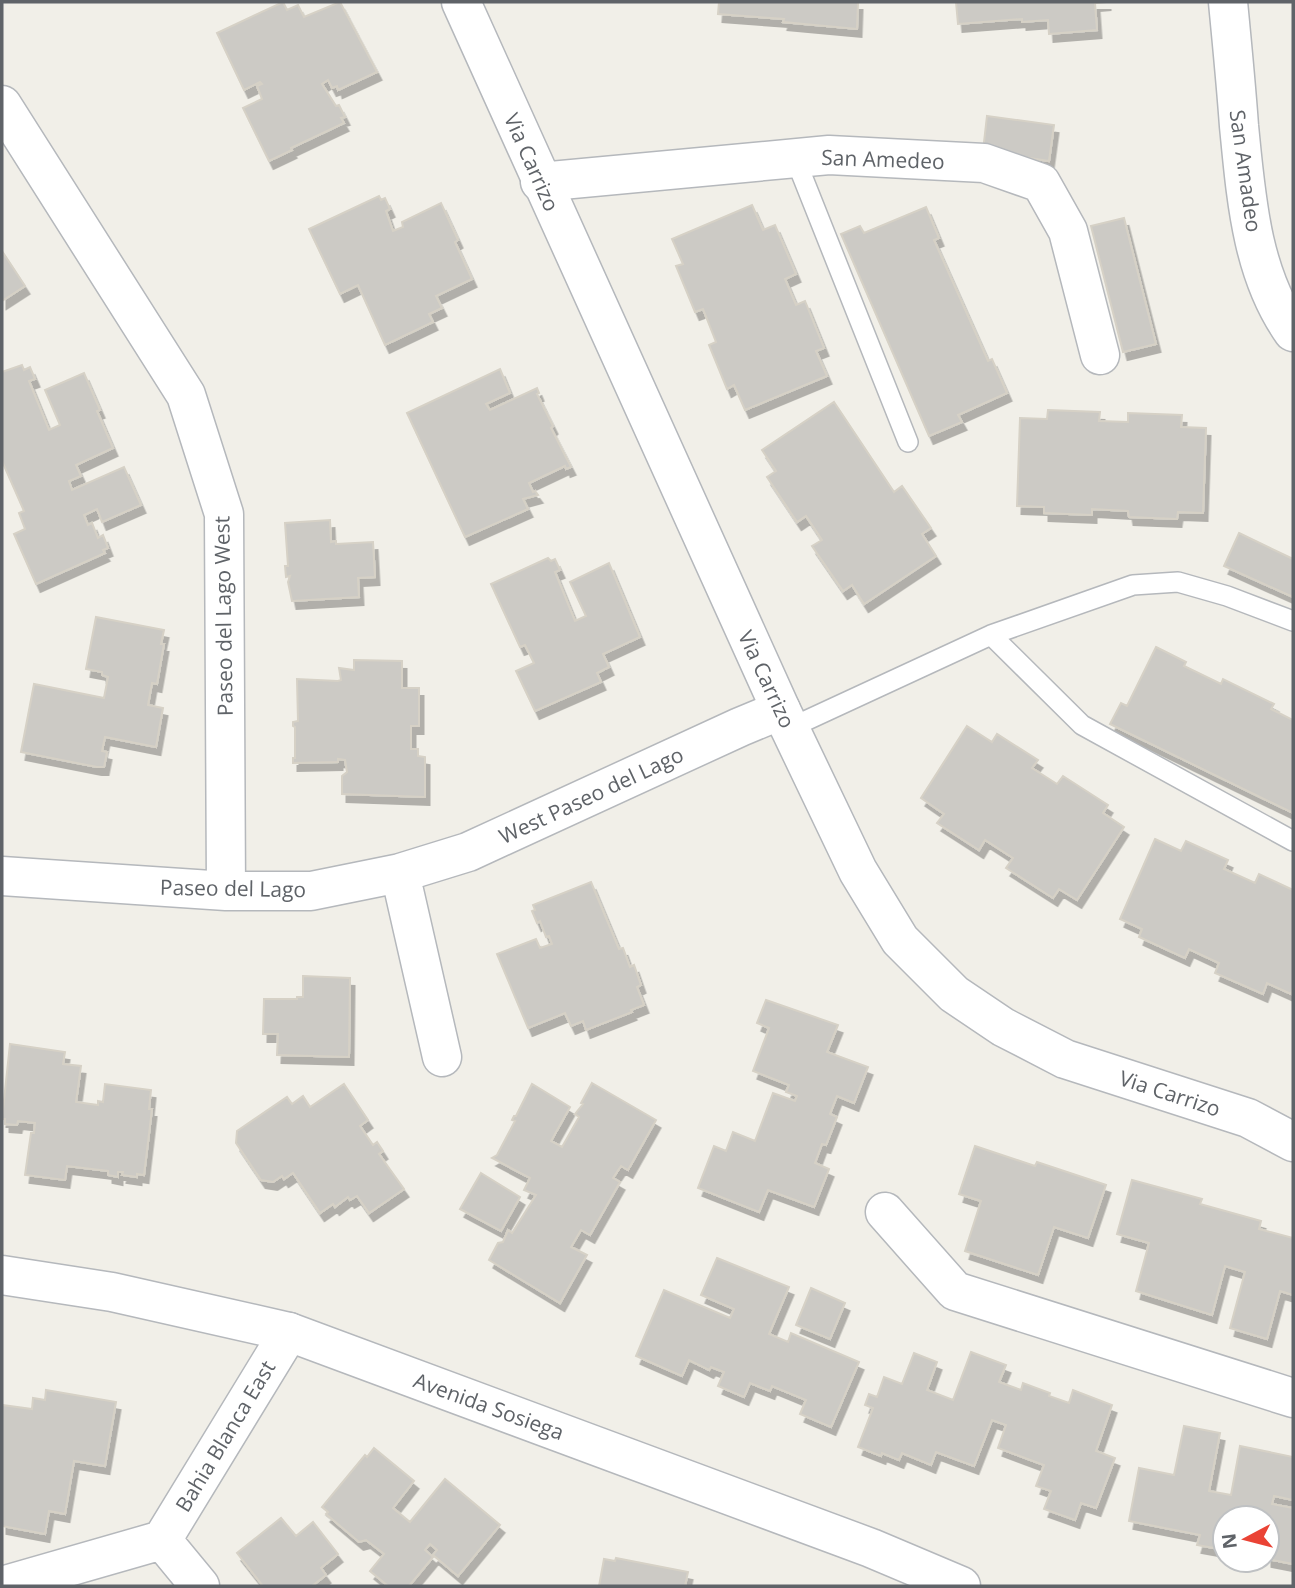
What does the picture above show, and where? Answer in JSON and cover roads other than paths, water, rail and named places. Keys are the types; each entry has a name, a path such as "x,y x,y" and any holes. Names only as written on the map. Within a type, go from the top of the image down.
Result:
{"street":[{"name":"Via Carrizo","path":"461,2 540,182 785,719 858,871 900,940 954,994 1003,1027 1065,1059 1248,1118 1293,1142"},
{"name":"San Amadeo","path":"1228,2 1246,197 1263,274 1293,332"},
{"name":"Paseo del Lago West","path":"2,105 186,395 224,514 226,891"},
{"name":"San Amedeo","path":"540,182 829,155 985,163 1041,183 1068,231 1100,355"},
{"name":"West Paseo del Lago","path":"400,873 468,852 727,732 785,719"},
{"name":"Paseo del Lago","path":"2,876 226,891 311,891 400,873"},
{"path":"400,873 442,1058"},
{"path":"886,1212 955,1291 1293,1398"},
{"name":"Avenida Sosiega","path":"2,1275 112,1292 289,1332 871,1548 961,1586"},
{"name":"Bahia Blanca East","path":"162,1540 289,1332"},
{"path":"2,1586 162,1540 200,1586"}],"lane":[{"path":"796,158 908,442"},
{"path":"785,719 991,635 1133,585 1178,582 1227,596 1293,621"},
{"path":"991,635 1082,725 1293,841"}]}
